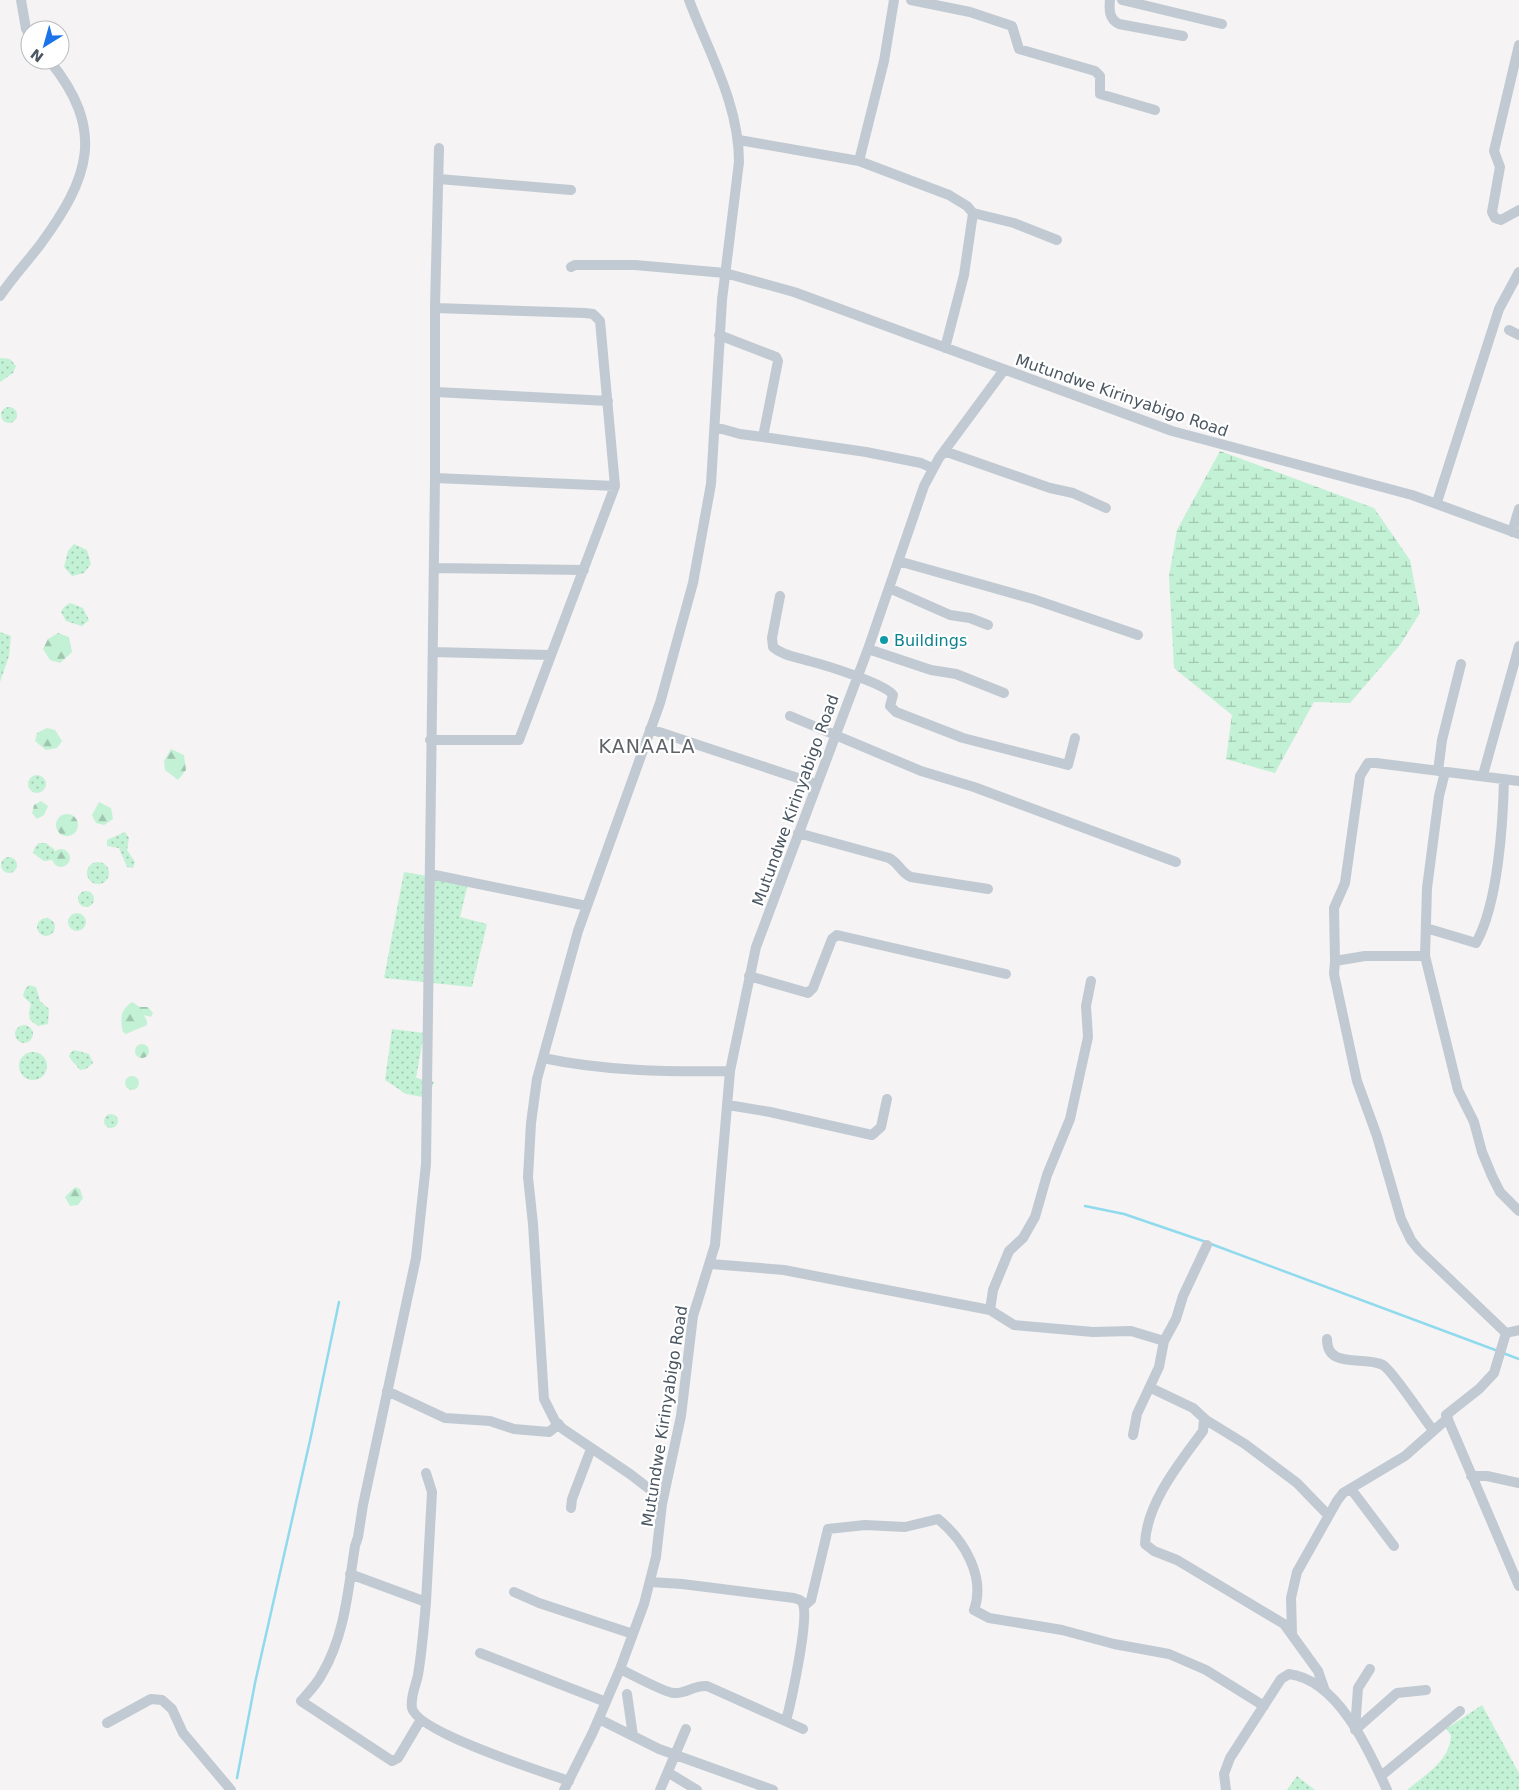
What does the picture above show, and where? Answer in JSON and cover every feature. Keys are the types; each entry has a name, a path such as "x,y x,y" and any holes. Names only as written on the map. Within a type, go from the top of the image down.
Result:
{"street":[{"path":"22,0 25,20"},
{"path":"662,1504 645,1485 591,1449 559,1424 544,1399 528,1177 531,1123 537,1078 587,906 672,665 693,583 711,484 719,335 739,162 739,140 730,100 689,0"},
{"path":"859,162 884,61 894,0"},
{"path":"911,0 970,12 1012,26 1019,49 1095,71 1100,76 1100,94 1156,110"},
{"path":"1110,0 1110,13 1114,21 1183,36"},
{"path":"1122,0 1222,24"},
{"path":"1519,45 1494,152 1500,167 1492,212 1494,218 1501,220 1519,210"},
{"path":"0,296 40,245 74,194 83,162 86,148 79,107 57,70"},
{"path":"739,140 859,162 949,195 967,206 973,213 1014,223 1058,240"},
{"path":"420,1720 398,1758 392,1761 301,1701 322,1674 337,1641 348,1603 350,1574 416,1258 426,1164 436,392 435,308 439,148"},
{"path":"439,179 571,190"},
{"path":"945,348 964,274 973,213"},
{"path":"571,267 635,265 725,273 794,292 1004,370"},
{"path":"1437,502 1499,309 1519,272"},
{"path":"430,740 519,740 615,486 600,321 597,317 585,313 435,308"},
{"path":"1509,330 1519,335"},
{"path":"719,335 778,358 763,437"},
{"name":"Mutundwe Kirinyabigo Road","path":"567,1785 599,1719 620,1669 650,1582 660,1532 662,1504 681,1416 693,1316 715,1245 730,1071 756,947 868,649 912,517 932,468 1004,370 1172,431 1437,502 1516,533"},
{"path":"436,392 608,401"},
{"path":"715,427 740,434 866,452 921,463 932,468"},
{"path":"944,451 1050,488 1073,493 1106,508"},
{"path":"435,478 615,486"},
{"path":"1516,533 1519,509"},
{"path":"898,561 1033,599 1138,635"},
{"path":"434,568 584,570"},
{"path":"889,588 950,615 970,618 988,625"},
{"path":"780,596 772,638 773,647 787,655 856,677 891,692 890,706 896,712 963,738 995,748 1068,765 1075,738"},
{"path":"1483,775 1519,646"},
{"path":"868,649 931,670 956,674 1004,693"},
{"path":"433,652 552,655"},
{"path":"1461,664 1442,740 1439,796 1430,856 1425,956 1458,1090 1474,1122 1482,1152 1500,1192 1519,1211"},
{"path":"790,716 921,771 992,794 1176,862"},
{"path":"650,729 816,784"},
{"path":"1506,1333 1419,1250 1411,1240 1401,1219 1377,1136 1357,1081 1334,974 1334,908 1344,883 1357,790 1364,767 1368,763 1519,780"},
{"path":"1426,928 1476,943 1483,929 1494,887 1503,809 1504,779"},
{"path":"798,833 889,858 896,863 904,875 911,878 988,889"},
{"path":"430,874 587,906"},
{"path":"749,976 804,993 810,992 832,939 837,935 1006,974"},
{"path":"1335,960 1365,956 1425,956"},
{"path":"990,1310 993,1290 1009,1251 1023,1238 1035,1217 1047,1175 1070,1119 1088,1037 1086,1006 1091,981"},
{"path":"543,1058 573,1064 676,1072 730,1071"},
{"path":"728,1105 770,1112 872,1135 881,1128 887,1099"},
{"path":"1133,1435 1137,1414 1160,1367 1164,1341 1176,1319 1183,1296 1207,1245"},
{"path":"710,1264 784,1270 990,1310 1014,1326 1093,1332 1130,1331 1164,1341"},
{"path":"1506,1333 1519,1330"},
{"path":"1506,1333 1494,1372 1479,1389 1446,1415 1519,1586"},
{"path":"1328,1339 1328,1350 1332,1355 1340,1358 1376,1362 1390,1370 1433,1430"},
{"path":"1151,1388 1193,1408 1204,1419 1245,1444 1297,1484 1328,1515"},
{"path":"387,1391 445,1418 490,1421 514,1429 549,1432 559,1424"},
{"path":"1292,1633 1291,1598 1297,1572 1308,1549 1322,1530 1328,1515 1343,1493 1405,1456 1448,1418"},
{"path":"1204,1419 1203,1431 1158,1497 1147,1526 1145,1544 1154,1551 1177,1560 1284,1624 1318,1671 1325,1691"},
{"path":"571,1508 572,1499 591,1449"},
{"path":"426,1473 432,1492 426,1602 412,1709 420,1720 445,1734 567,1785"},
{"path":"1472,1476 1487,1476 1519,1483"},
{"path":"1351,1489 1394,1546"},
{"path":"804,1606 811,1600 828,1529 865,1525 905,1527 938,1519 950,1529 976,1571 978,1599 974,1610 988,1618 1062,1630 1114,1644 1174,1656 1206,1670 1264,1706"},
{"path":"350,1574 426,1602"},
{"path":"650,1582 682,1584 794,1598 802,1601 804,1606 795,1683 786,1721"},
{"path":"514,1592 538,1603 633,1634"},
{"path":"480,1653 606,1702"},
{"path":"620,1669 671,1694 681,1693 697,1685 707,1686 803,1729"},
{"path":"1355,1730 1358,1688 1370,1669"},
{"path":"1226,1790 1224,1774 1230,1758 1281,1679 1289,1674 1303,1677 1325,1691 1336,1701 1365,1742 1387,1790"},
{"path":"1355,1730 1397,1692 1426,1690"},
{"path":"627,1694 633,1736"},
{"path":"106,1724 151,1699 162,1700 172,1709 183,1733 231,1790"},
{"path":"1381,1776 1460,1711"},
{"path":"599,1719 676,1756 773,1790"},
{"path":"660,1790 669,1773 686,1728"},
{"path":"669,1773 698,1790"}],"green space":[{"path":"0,358 10,359 16,366 13,373 0,382"},
{"path":"9,407 15,409 17,415 15,421 9,423 3,421 1,415 3,409"},
{"path":"1220,451 1374,508 1410,560 1420,613 1400,645 1350,703 1314,702 1275,773 1226,759 1232,715 1174,668 1169,576 1177,530"},
{"path":"74,544 87,550 91,564 84,573 72,576 64,567 68,551"},
{"path":"70,603 83,608 89,620 82,626 66,621 61,612"},
{"path":"0,632 11,636 9,656 0,682"},
{"path":"58,633 69,637 72,652 60,663 50,660 43,649 48,639"},
{"path":"47,728 55,730 62,741 57,748 46,750 35,741 37,733"},
{"path":"171,749 184,755 186,770 178,780 165,770 164,761"},
{"path":"37,775 43,778 46,784 43,790 37,793 31,790 28,784 31,778"},
{"path":"41,801 48,806 44,815 37,819 32,813 34,805"},
{"path":"99,802 111,808 113,819 104,825 96,823 92,815"},
{"path":"67,814 77,821 78,825 71,835 67,836 57,829 56,825 63,815"},
{"path":"125,832 129,838 127,850 135,862 133,868 127,867 119,848 107,846 107,840"},
{"path":"39,843 46,843 55,850 52,860 44,861 33,853"},
{"path":"61,849 67,852 70,858 67,864 61,867 55,864 52,858 55,852"},
{"path":"6,857 12,857 17,862 15,871 6,873 1,868 1,862"},
{"path":"98,862 106,865 109,873 106,881 98,884 90,881 87,873 90,865"},
{"path":"404,872 468,883 460,917 487,924 472,987 384,978"},
{"path":"86,891 92,893 94,899 92,905 86,907 80,905 78,899 80,893"},
{"path":"77,913 83,916 86,922 83,928 77,931 71,928 68,922 71,916"},
{"path":"46,918 52,921 55,927 52,933 46,936 40,933 37,927 40,921"},
{"path":"29,985 36,987 40,1001 49,1009 48,1024 38,1026 30,1020 31,1004 23,996 25,989"},
{"path":"132,1002 140,1007 148,1007 153,1013 151,1017 144,1015 147,1025 126,1034 123,1032 121,1023 122,1015 125,1008"},
{"path":"24,1025 30,1028 33,1034 30,1040 24,1043 18,1040 15,1034 18,1028"},
{"path":"392,1029 424,1033 416,1078 434,1082 428,1098 406,1094 385,1080"},
{"path":"139,1044 145,1044 149,1051 145,1058 139,1058 135,1054 135,1048"},
{"path":"74,1050 89,1054 93,1063 86,1069 80,1070 69,1057 70,1053"},
{"path":"33,1052 43,1056 47,1066 43,1076 33,1080 23,1076 19,1066 23,1056"},
{"path":"129,1076 135,1076 139,1083 135,1090 129,1090 125,1086 125,1080"},
{"path":"108,1114 114,1114 118,1121 114,1128 108,1128 104,1124 104,1118"},
{"path":"75,1187 80,1189 83,1198 78,1205 70,1206 65,1197"},
{"path":"1482,1705 1519,1773 1519,1790 1407,1790 1442,1760 1450,1744 1451,1735 1446,1729"},
{"path":"1297,1776 1315,1790 1287,1790"}],"waterway":[{"path":"1085,1206 1124,1214 1206,1242"},
{"path":"1211,1244 1498,1351"},
{"path":"237,1778 255,1683 311,1436 339,1302"},
{"path":"1503,1353 1519,1359"}],"place":[{"name":"Buildings","path":"884,640"}],"district":[{"name":"KANAALA","path":"647,746"}]}
